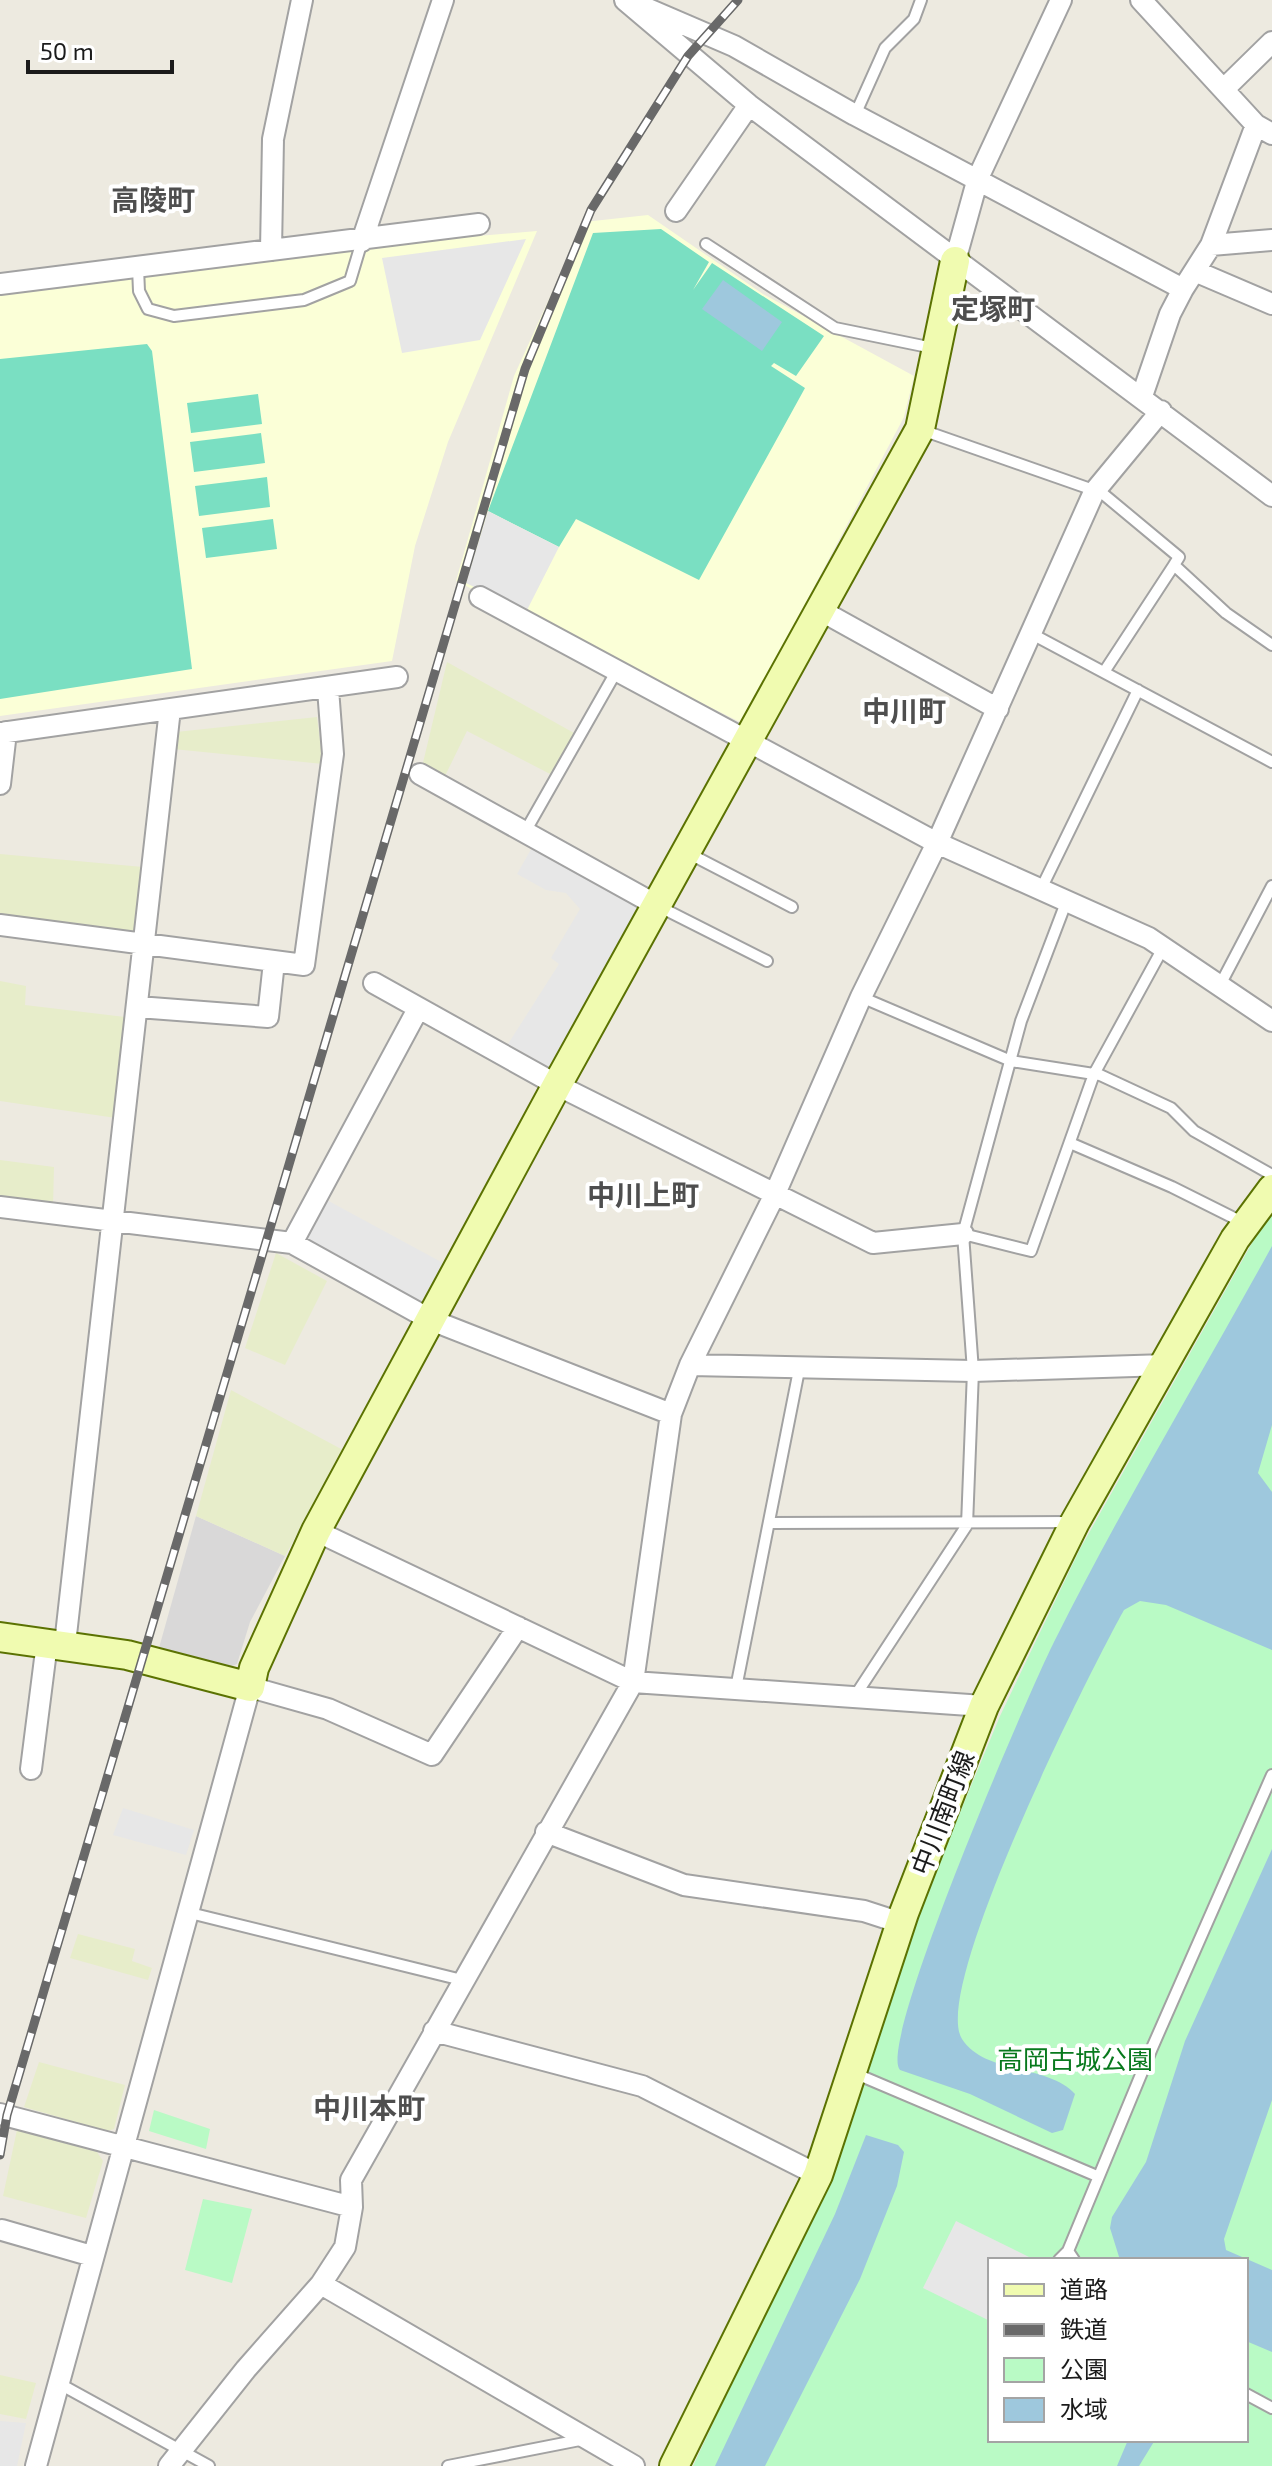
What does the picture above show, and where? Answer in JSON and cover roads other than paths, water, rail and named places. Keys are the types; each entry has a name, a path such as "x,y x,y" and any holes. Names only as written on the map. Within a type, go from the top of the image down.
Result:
{"street":[{"path":"271,250 273,139 302,0"},
{"path":"362,241 443,0"},
{"path":"626,0 749,105 1272,496"},
{"path":"626,0 734,46 855,115 1183,289"},
{"path":"36,2466 254,1668 316,1531 557,1085 920,429 955,261 978,178 1061,0"},
{"path":"1141,0 1264,130 1211,245 1170,314 1142,396"},
{"path":"1224,89 1272,42"},
{"path":"676,211 749,105"},
{"path":"0,284 479,224"},
{"path":"1211,245 1272,240"},
{"path":"1197,272 1272,304"},
{"path":"175,2458 246,2369 321,2284 345,2247 352,2207 351,2180 633,1682 671,1414 690,1365 774,1196 861,997 937,843 1094,492 1161,411"},
{"path":"480,597 515,612 616,672 937,843 1067,900 1163,948 1272,1021"},
{"path":"818,609 998,709"},
{"path":"0,784 3,732 397,677"},
{"path":"0,925 304,965 333,754 328,689"},
{"path":"31,1769 56,1644 115,1221 170,709"},
{"path":"420,774 658,906"},
{"path":"138,1007 268,1017 274,962"},
{"path":"374,983 557,1085 873,1243 963,1234"},
{"path":"292,1243 418,1009"},
{"name":"中川南町線","path":"674,2466 864,2078 901,1923 984,1706 1075,1522 1246,1224 1272,1189"},
{"path":"0,1207 292,1243 431,1320 671,1414"},
{"path":"690,1365 799,1370 973,1371 1166,1365"},
{"path":"316,1531 633,1682 984,1706"},
{"path":"0,1637 127,1655 250,1687 328,1709 432,1755 518,1627"},
{"path":"546,1832 684,1885 837,1907 901,1923"},
{"path":"434,2031 642,2086 818,2175"},
{"path":"0,2114 352,2207"},
{"path":"2,2230 92,2256"},
{"path":"321,2284 634,2466"}],"lane":[{"path":"855,115 885,48 914,19 921,0"},
{"path":"138,268 139,291 148,309 174,316 304,300 350,281 362,241"},
{"path":"706,244 835,328 939,349"},
{"path":"920,429 1102,493 1179,557 1104,672"},
{"path":"1174,565 1226,613 1272,645"},
{"path":"1032,634 1272,762"},
{"path":"525,832 616,672"},
{"path":"1041,889 1138,690"},
{"path":"688,853 792,907"},
{"path":"1219,987 1272,886"},
{"path":"855,1696 967,1525 973,1371 963,1234 1021,1021 1067,900"},
{"path":"658,906 767,961"},
{"path":"963,1234 1031,1251 1094,1074 1163,948"},
{"path":"861,997 1011,1061 1094,1074 1171,1108 1194,1131 1272,1175"},
{"path":"1070,1143 1172,1187 1246,1224"},
{"path":"736,1688 799,1370"},
{"path":"769,1523 967,1525 1075,1522"},
{"path":"1071,2256 1097,2176 1272,1775"},
{"path":"186,1912 462,1980"},
{"path":"864,2078 1097,2176"},
{"path":"58,2383 175,2458 209,2466"},
{"path":"1248,2395 1272,2408"},
{"path":"448,2466 587,2439"}],"water":[{"path":"723,280 782,322 762,351 702,309"},
{"path":"1272,1246 1272,1425 1258,1473 1272,1492 1272,1650 1166,1605 1140,1601 1124,1610 1050,1758 990,1897 969,1959 958,2009 962,2039 986,2059 1050,2078 1064,2084 1075,2094 1063,2130 1052,2133 970,2094 900,2070 899,2046 932,1935 1040,1671 1107,1540"},
{"path":"1272,1849 1272,2100 1224,2239 1226,2250 1244,2258 1119,2258 1110,2228 1112,2217 1146,2162 1185,2041"},
{"path":"866,2135 898,2145 904,2152 897,2186 860,2279 765,2466 715,2466 835,2214"},
{"path":"1248,2260 1272,2270 1272,2352 1248,2342"},
{"path":"1127,2442 1154,2442 1139,2466 1117,2466"}],"railway":[{"path":"0,2155 7,2115 525,369 591,210 688,56 738,0"}],"district":[{"name":"高陵町","path":"153,200"},
{"name":"定塚町","path":"993,309"},
{"name":"中川町","path":"904,711"},
{"name":"中川上町","path":"643,1195"},
{"name":"中川本町","path":"369,2108"}],"park label":[{"name":"高岡古城公園","path":"1075,2060"}]}
